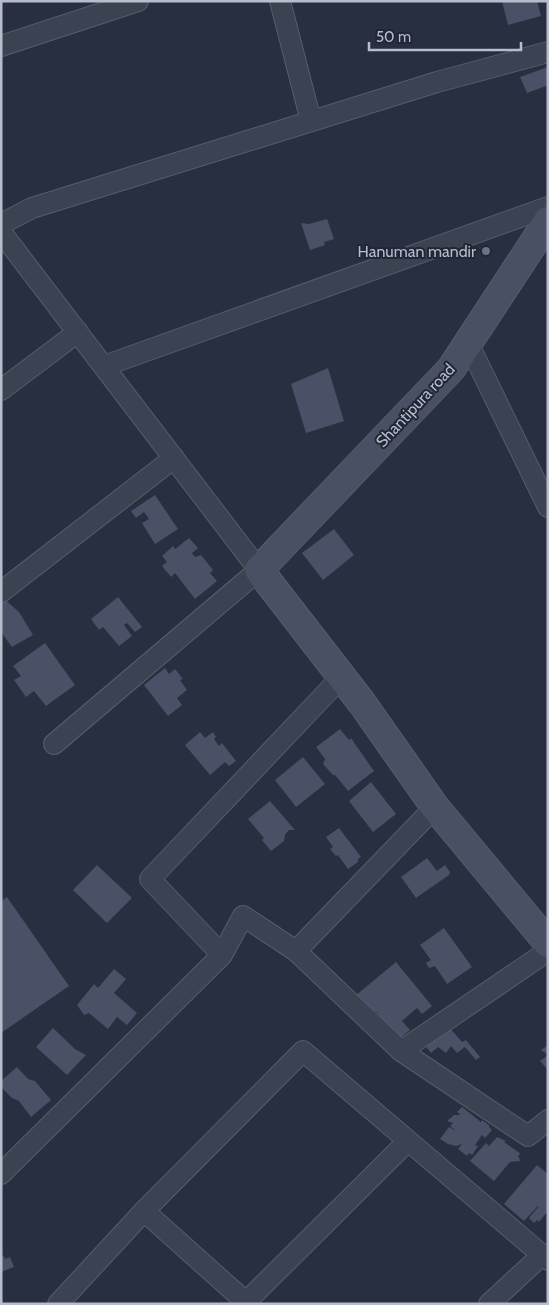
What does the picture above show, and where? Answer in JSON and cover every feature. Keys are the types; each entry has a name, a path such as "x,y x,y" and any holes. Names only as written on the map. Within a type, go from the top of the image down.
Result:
{"street":[{"path":"1,46 138,1"},
{"path":"280,1 311,121"},
{"path":"1,224 32,208 437,82 548,52"},
{"path":"104,366 548,208"},
{"name":"Shantipura road","path":"259,570 451,369 548,221"},
{"path":"1,232 362,703 436,807 545,936 401,1051"},
{"path":"1,390 78,332"},
{"path":"468,343 548,507"},
{"path":"1,592 174,458"},
{"path":"54,744 259,570"},
{"path":"222,954 150,879 333,686"},
{"path":"296,951 436,807"},
{"path":"1,1174 222,954 243,916 296,951 401,1051 528,1136 548,1120"},
{"path":"58,1304 144,1211 303,1051 545,1257 489,1304"},
{"path":"144,1211 247,1303 408,1140"}],"building":[{"path":"502,1 537,1 541,16 508,25"},
{"path":"548,67 548,88 546,86 527,93 520,77"},
{"path":"327,219 334,239 324,242 325,245 310,250 301,223 309,224"},
{"path":"328,368 344,421 306,433 291,384"},
{"path":"155,495 178,529 155,544 142,523 149,519 144,512 136,518 131,511"},
{"path":"334,529 354,555 323,580 302,553"},
{"path":"189,538 198,548 192,553 195,557 201,555 213,570 210,573 217,581 195,599 175,573 171,577 162,566 167,562 162,556 173,546 175,549"},
{"path":"1,596 19,612 33,635 12,647 1,632"},
{"path":"118,597 142,627 135,632 127,623 124,625 132,636 119,646 103,627 99,630 91,619"},
{"path":"45,643 75,685 46,706 34,691 26,697 14,680 21,676 13,666"},
{"path":"165,668 169,674 175,669 183,679 180,680 187,690 177,698 182,705 168,716 144,685"},
{"path":"340,729 349,740 351,738 374,771 348,791 323,764 325,759 316,747"},
{"path":"200,732 205,738 213,732 216,737 214,739 219,746 222,743 236,761 229,766 225,762 210,775 185,745"},
{"path":"303,757 325,784 296,807 275,780"},
{"path":"371,782 396,814 373,832 349,801"},
{"path":"270,801 295,830 289,830 285,835 284,841 271,851 262,840 264,838 248,819"},
{"path":"339,828 361,857 358,859 358,862 348,869 338,855 336,856 330,849 333,847 326,837"},
{"path":"427,858 437,871 445,865 450,872 449,875 416,898 401,877"},
{"path":"97,865 132,898 107,923 73,890"},
{"path":"7,897 69,986 1,1033 1,901"},
{"path":"444,928 472,967 447,984 435,966 429,968 426,963 431,960 420,945"},
{"path":"396,962 432,1006 422,1014 417,1008 402,1021 410,1030 399,1039 376,1011 369,1013 355,996"},
{"path":"114,969 126,979 114,993 137,1013 127,1025 117,1017 108,1029 89,1013 84,1015 77,1005 94,984 98,988"},
{"path":"449,1027 462,1042 466,1040 480,1057 476,1060 465,1047 457,1053 451,1046 446,1053 438,1047 431,1053 425,1045"},
{"path":"53,1028 75,1049 86,1055 67,1075 36,1047"},
{"path":"548,1045 548,1055 541,1050"},
{"path":"548,1055 548,1070 540,1061"},
{"path":"17,1067 28,1079 35,1081 51,1100 31,1117 19,1101 12,1098 1,1087 1,1081"},
{"path":"462,1107 481,1122 482,1120 490,1126 492,1130 485,1138 482,1135 475,1145 478,1146 472,1155 469,1153 467,1156 458,1149 462,1144 456,1146 440,1139 449,1127 456,1131 450,1126 453,1123 447,1121 454,1115 459,1115 457,1112"},
{"path":"497,1137 506,1141 504,1142 521,1154 518,1155 520,1161 510,1162 494,1181 470,1161 486,1143 489,1146"},
{"path":"537,1165 548,1174 548,1211 539,1222 537,1220 534,1223 529,1218 539,1206 524,1221 504,1204"},
{"path":"3,1255 5,1259 10,1257 14,1267 1,1272 1,1256"}],"place":[{"name":"Hanuman mandir","path":"486,251"}]}
